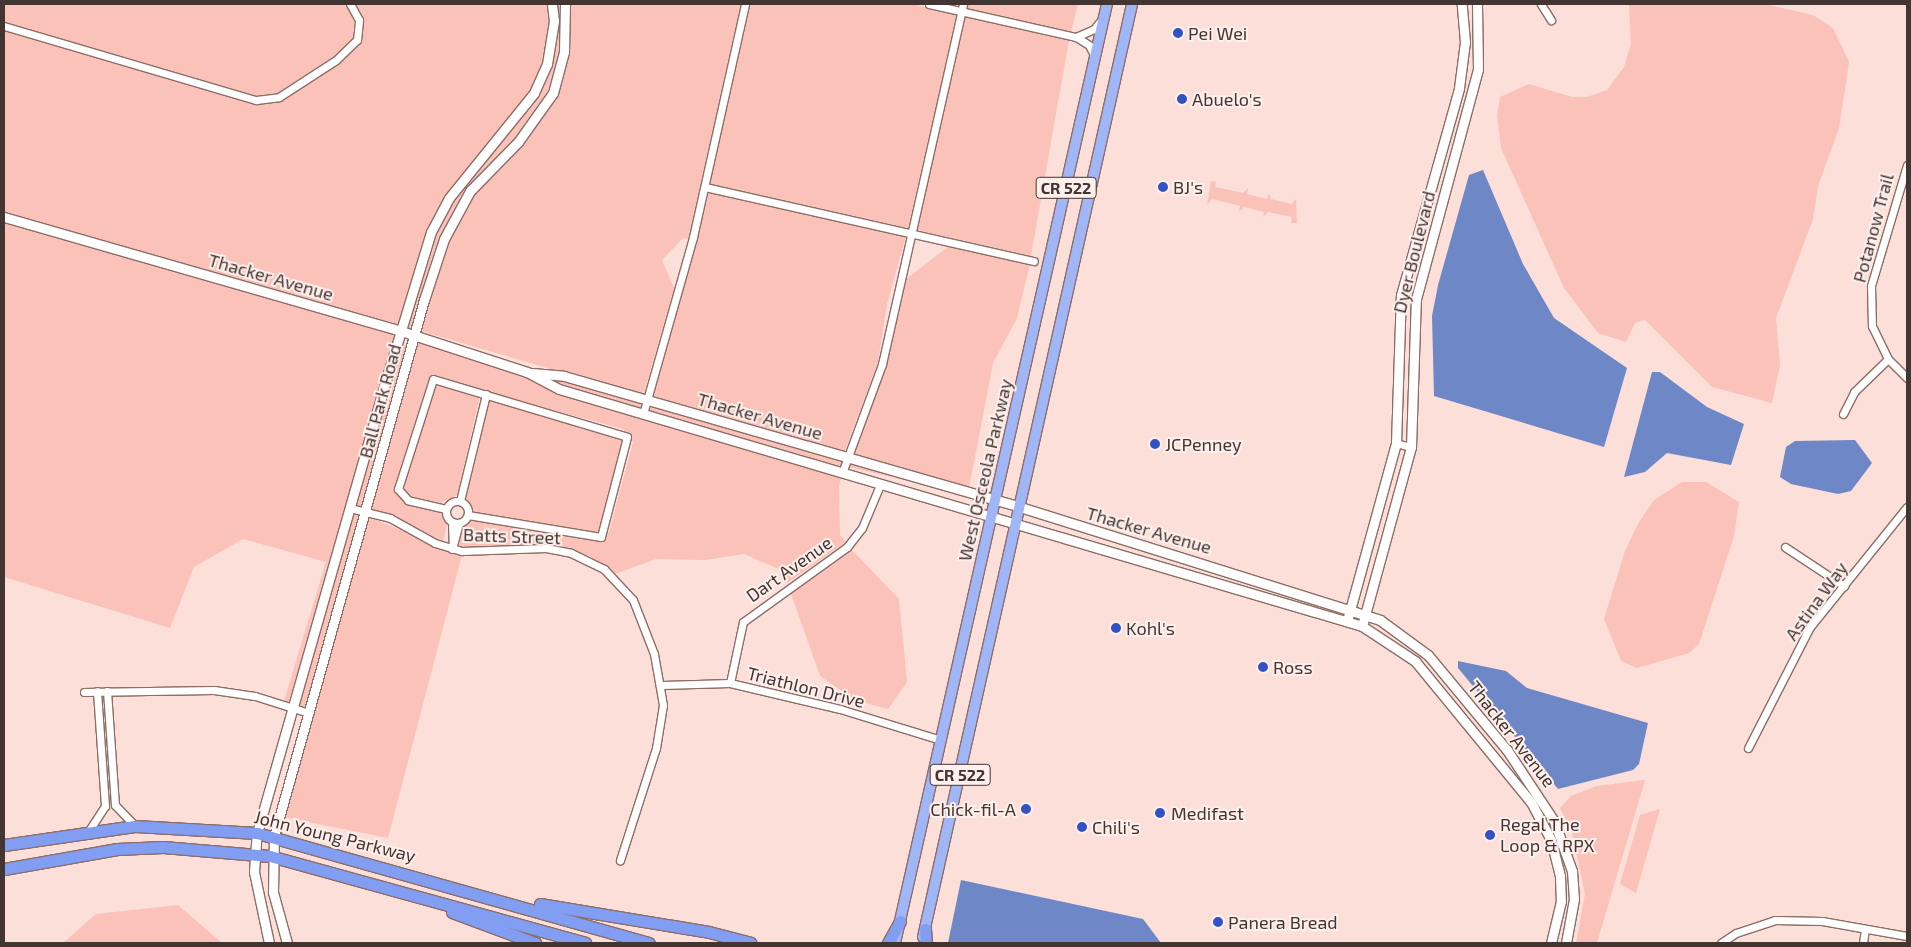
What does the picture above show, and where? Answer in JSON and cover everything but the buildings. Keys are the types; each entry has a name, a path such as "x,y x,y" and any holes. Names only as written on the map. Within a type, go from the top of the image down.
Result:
{"highway":[{"name":"John Young Parkway","path":"4,845 90,829 135,826 257,833 274,836 506,901 649,943"},
{"name":"John Young Parkway","path":"4,869 118,849 163,847 270,856 378,884 585,943"},
{"path":"378,884 534,943"},
{"path":"506,901 709,932 751,943"},
{"path":"888,943 900,921"},
{"path":"924,943 925,929"}],"main road":[{"name":"West Osceola Parkway","path":"895,943 1108,4"},
{"name":"CR 522","path":"925,929 1132,4"}],"street":[{"path":"4,26 256,100 279,97 336,60 357,40 359,20 350,4"},
{"name":"Ball Park Road","path":"269,943 260,912 254,855 257,833 401,331 431,232 449,198 534,93 546,64 554,21 552,4"},
{"name":"Ball Park Road","path":"287,943 272,892 270,856 274,836 415,335 444,239 470,191 518,142 552,93 564,52 565,4"},
{"path":"643,414 705,187 745,4"},
{"path":"929,4 963,8 1076,37 1089,45 1095,57"},
{"name":"Dyer Boulevard","path":"1347,621 1396,443 1397,330 1405,274 1459,88 1465,42 1462,4"},
{"name":"Dyer Boulevard","path":"1362,626 1411,447 1412,337 1420,280 1478,69 1477,4"},
{"path":"1540,4 1551,20"},
{"path":"842,473 882,364 963,8"},
{"path":"1076,37 1094,29 1105,15"},
{"name":"Potanow Trail","path":"1907,165 1871,286 1872,326 1888,359 1907,378"},
{"path":"705,187 1034,261"},
{"name":"Thacker Avenue","path":"4,217 415,335 527,372 559,389 1016,526 1362,626 1415,661 1531,802 1550,840 1561,901 1551,943"},
{"path":"1405,274 1420,280"},
{"path":"1842,414 1854,392 1888,359"},
{"name":"Thacker Avenue","path":"527,372 564,376 1020,507 1352,608 1366,613 1399,631 1455,686 1524,773 1562,834 1572,872 1574,899 1566,943"},
{"path":"453,547 456,523 446,509 408,500 398,489 428,384 433,379 622,433 628,442 601,537 468,515 456,523"},
{"path":"468,515 460,501 486,394"},
{"path":"752,446 756,432"},
{"path":"1396,443 1411,447"},
{"name":"Dart Avenue","path":"730,683 743,622 847,548 862,528 880,485"},
{"path":"446,509 460,501"},
{"name":"Astina Way","path":"1748,748 1810,627 1907,506"},
{"name":"Batts Street","path":"350,508 390,518 453,547 488,553 552,549 604,569 619,582 643,618 662,685 661,728 620,860"},
{"path":"1785,547 1844,586"},
{"path":"1228,586 1232,571"},
{"path":"1240,590 1243,574"},
{"name":"Triathlon Drive","path":"662,685 730,683 840,709 941,740"},
{"path":"1444,696 1455,686"},
{"path":"84,692 214,690 309,712"},
{"path":"107,691 115,805 135,826"},
{"path":"90,829 105,806 97,692"},
{"path":"104,782 113,781"},
{"path":"1721,943 1736,933 1776,920 1822,920 1907,936"},
{"path":"1863,943 1865,929"}],"shaded area":[{"path":"4,4 345,4 354,20 353,38 333,57 277,93 256,96 4,22"},
{"path":"355,4 547,4 549,21 542,63 531,91 445,196 427,231 398,324 4,213 4,30 257,104 282,100 338,63 360,42 363,20"},
{"path":"556,4 561,4 559,51 548,91 514,140 467,189 439,238 412,329 406,327 435,234 452,200 538,95 551,65"},
{"path":"569,4 741,4 688,239 683,238 662,260 674,288 643,396 421,331 448,241 474,193 521,145 557,94 569,49"},
{"path":"750,4 911,4 957,14 908,228 710,184"},
{"path":"968,4 1078,4 1071,32 967,9"},
{"path":"1629,4 1765,4 1813,15 1833,28 1849,62 1839,128 1818,186 1813,219 1776,318 1780,365 1772,403 1712,387 1645,320 1635,323 1626,342 1598,333 1564,288 1501,148 1497,116 1500,97 1529,84 1572,97 1587,97 1607,90 1624,67 1631,44"},
{"path":"965,16 1069,40 1031,256 917,230"},
{"path":"1211,181 1216,182 1215,187 1243,193 1248,188 1247,194 1267,199 1269,193 1271,199 1292,204 1296,199 1297,223 1291,223 1292,217 1268,212 1263,217 1264,212 1244,207 1239,212 1240,206 1212,199 1207,205"},
{"path":"708,191 906,236 887,304 878,362 844,453 652,398"},
{"path":"4,221 396,332 289,702 284,701 326,562 243,539 194,567 170,628 4,577"},
{"path":"949,246 1030,264 1017,318 993,363 969,488 852,455 886,365 906,279"},
{"path":"419,339 948,490 844,466 839,486 840,535 846,542 787,583 783,571 744,554 705,560 656,559 615,574 590,556 553,545 459,547 461,526 470,520 602,541 609,532 633,442 623,429 430,376 394,488 405,503 440,511 447,524 443,542 392,515 371,510"},
{"path":"401,344 408,346 363,508 355,505"},
{"path":"435,383 480,396 457,495 441,503 409,496 403,489"},
{"path":"489,399 623,439 598,534 472,512 465,498"},
{"path":"1682,482 1706,482 1739,502 1734,536 1699,644 1689,653 1637,668 1621,661 1604,619 1625,551 1639,522 1654,500"},
{"path":"353,513 361,515 306,707 298,705"},
{"path":"369,517 462,555 388,838 283,817"},
{"path":"851,549 899,599 907,682 888,709 855,700 820,676 790,591"},
{"path":"1645,780 1597,943 1576,943 1585,894 1572,832 1560,808 1571,796 1597,786"},
{"path":"1660,809 1636,893 1620,884 1640,815"},
{"path":"178,905 222,943 63,943 96,914"}],"water":[{"path":"1483,170 1523,264 1554,318 1627,368 1604,447 1434,396 1432,316 1438,285 1469,175"},
{"path":"1652,372 1660,372 1707,407 1744,424 1731,465 1667,453 1645,472 1624,477"},
{"path":"1855,440 1872,463 1851,491 1838,494 1791,484 1780,477 1786,447 1795,441"},
{"path":"1458,661 1506,671 1527,688 1648,723 1639,764 1633,770 1558,789 1458,668"},
{"path":"961,880 1143,919 1161,943 948,943"}],"place":[{"name":"Pei Wei","path":"1178,33"},
{"name":"Abuelo's","path":"1182,99"},
{"name":"BJ's","path":"1163,187"},
{"name":"JCPenney","path":"1155,444"},
{"name":"Kohl's","path":"1116,628"},
{"name":"Ross","path":"1263,667"},
{"name":"Chick-fil-A","path":"1026,809"},
{"name":"Medifast","path":"1160,813"},
{"name":"Chili's","path":"1082,827"},
{"name":"Regal The Loop & RPX","path":"1490,835"},
{"name":"Panera Bread","path":"1218,922"}]}
